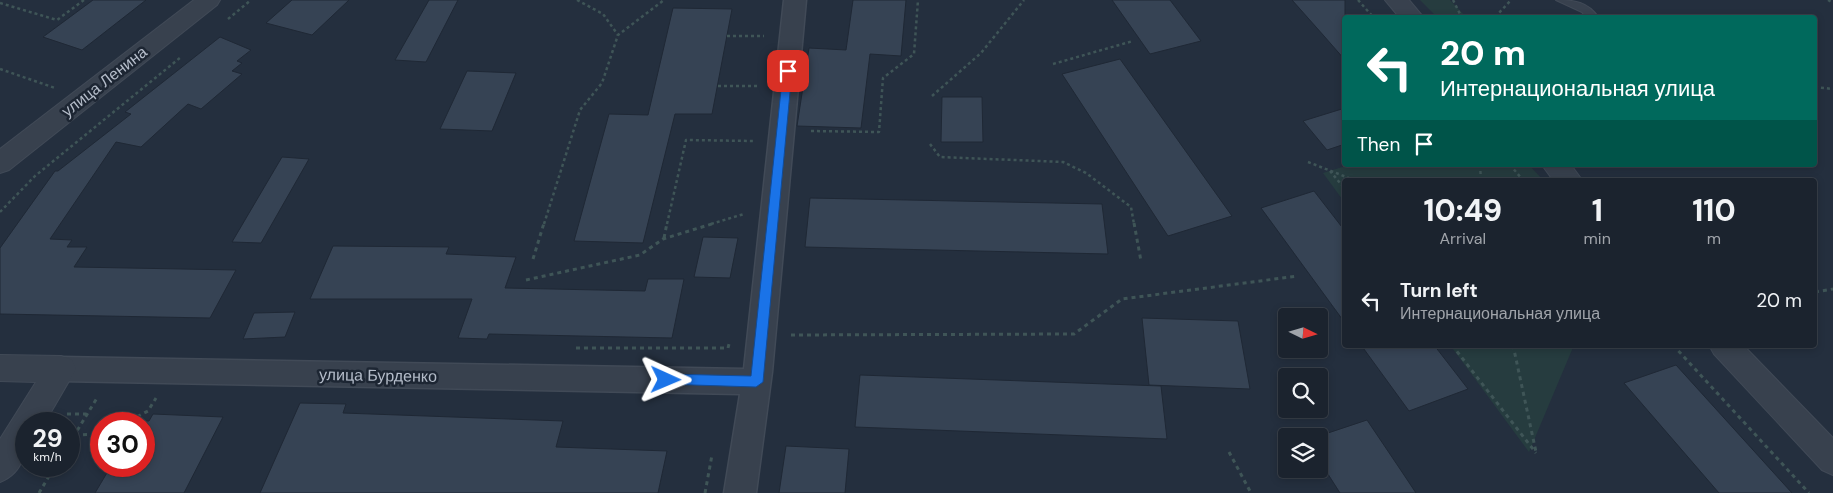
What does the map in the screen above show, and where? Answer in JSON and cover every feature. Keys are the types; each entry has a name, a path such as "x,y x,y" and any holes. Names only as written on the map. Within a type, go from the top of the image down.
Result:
{"street":[{"name":"улица Ленина","path":"0,163 209,0"},
{"path":"740,493 756,382 795,0"},
{"path":"1396,0 1410,15"},
{"path":"1557,167 1567,178"},
{"path":"1727,348 1833,460"},
{"name":"улица Бурденко","path":"0,368 756,382"},
{"path":"34,412 61,369"},
{"path":"0,468 15,444"}],"lane":[{"path":"1562,0 1586,9 1591,15"}],"path":[{"path":"0,3 57,20 84,0"},
{"path":"220,25 251,0"},
{"path":"577,0 603,14 618,35"},
{"path":"533,259 580,110 602,83 618,35 664,0"},
{"path":"809,131 878,132 883,78 914,54 918,0"},
{"path":"932,96 981,53 1024,0"},
{"path":"1358,0 1371,15"},
{"path":"1453,0 1460,15"},
{"path":"1498,15 1511,0"},
{"path":"1828,0 1833,3"},
{"path":"727,36 768,36"},
{"path":"1053,64 1133,41"},
{"path":"0,212 35,176 182,56"},
{"path":"0,69 58,89"},
{"path":"718,86 763,86"},
{"path":"1817,87 1833,89"},
{"path":"663,239 686,140 756,141"},
{"path":"930,144 940,157 1063,162 1086,173 1131,207 1141,261"},
{"path":"1308,162 1349,178"},
{"path":"1512,167 1521,178"},
{"path":"1330,170 1342,185"},
{"path":"526,280 640,255 663,239 749,213"},
{"path":"783,335 1074,334 1122,299 1298,276"},
{"path":"1817,292 1833,288"},
{"path":"1454,348 1536,453 1514,348"},
{"path":"1676,348 1809,493"},
{"path":"146,412 159,393"},
{"path":"80,414 87,414"},
{"path":"1229,452 1251,493"},
{"path":"39,493 48,477"}],"green space":[{"path":"1420,0 1450,0 1464,15 1435,15"},
{"path":"1342,167 1531,167 1541,178 1342,178 1342,199 1323,173"},
{"path":"1452,348 1573,348 1529,452"}],"building":[{"path":"93,0 146,0 82,50 43,37"},
{"path":"292,0 349,0 312,35 266,23"},
{"path":"429,0 458,0 426,62 395,60"},
{"path":"853,0 906,0 901,56 870,54 861,128 797,126 809,48 846,50"},
{"path":"1112,0 1170,0 1201,41 1150,54"},
{"path":"1292,0 1345,0 1345,15 1342,15 1342,57"},
{"path":"673,8 732,9 712,114 675,114 643,243 574,241 609,114 648,115"},
{"path":"220,37 251,50 237,61 242,63 232,71 242,74 201,109 188,104 141,147 116,142 50,239 72,240 67,247 87,247 74,267 236,270 210,318 0,314 0,248 55,171 58,171 131,114 125,112"},
{"path":"1120,59 1232,216 1168,236 1062,74"},
{"path":"467,71 516,73 492,131 440,129"},
{"path":"942,97 982,97 983,142 941,142"},
{"path":"1342,109 1342,145 1327,150 1303,121"},
{"path":"282,157 309,159 261,243 232,242"},
{"path":"1314,191 1342,227 1342,319 1261,208"},
{"path":"810,198 1102,204 1108,254 805,247"},
{"path":"703,237 738,238 730,278 694,277"},
{"path":"333,246 449,247 446,254 516,257 505,288 645,291 648,279 684,279 672,338 489,334 487,339 458,338 472,299 310,299"},
{"path":"295,312 285,337 243,339 254,313"},
{"path":"1142,318 1238,321 1250,389 1149,385"},
{"path":"1363,348 1436,348 1468,389 1409,411"},
{"path":"1676,365 1792,493 1719,493 1624,383"},
{"path":"860,375 1161,386 1167,439 855,427"},
{"path":"300,403 346,404 343,413 563,421 556,447 667,451 658,493 260,493"},
{"path":"155,414 223,417 184,493 95,493 104,477 155,477"},
{"path":"1367,420 1416,493 1340,493 1328,474 1328,433"},
{"path":"786,446 849,449 845,493 779,493"}],"route":[{"path":"666,380 756,382 788,71"}]}
